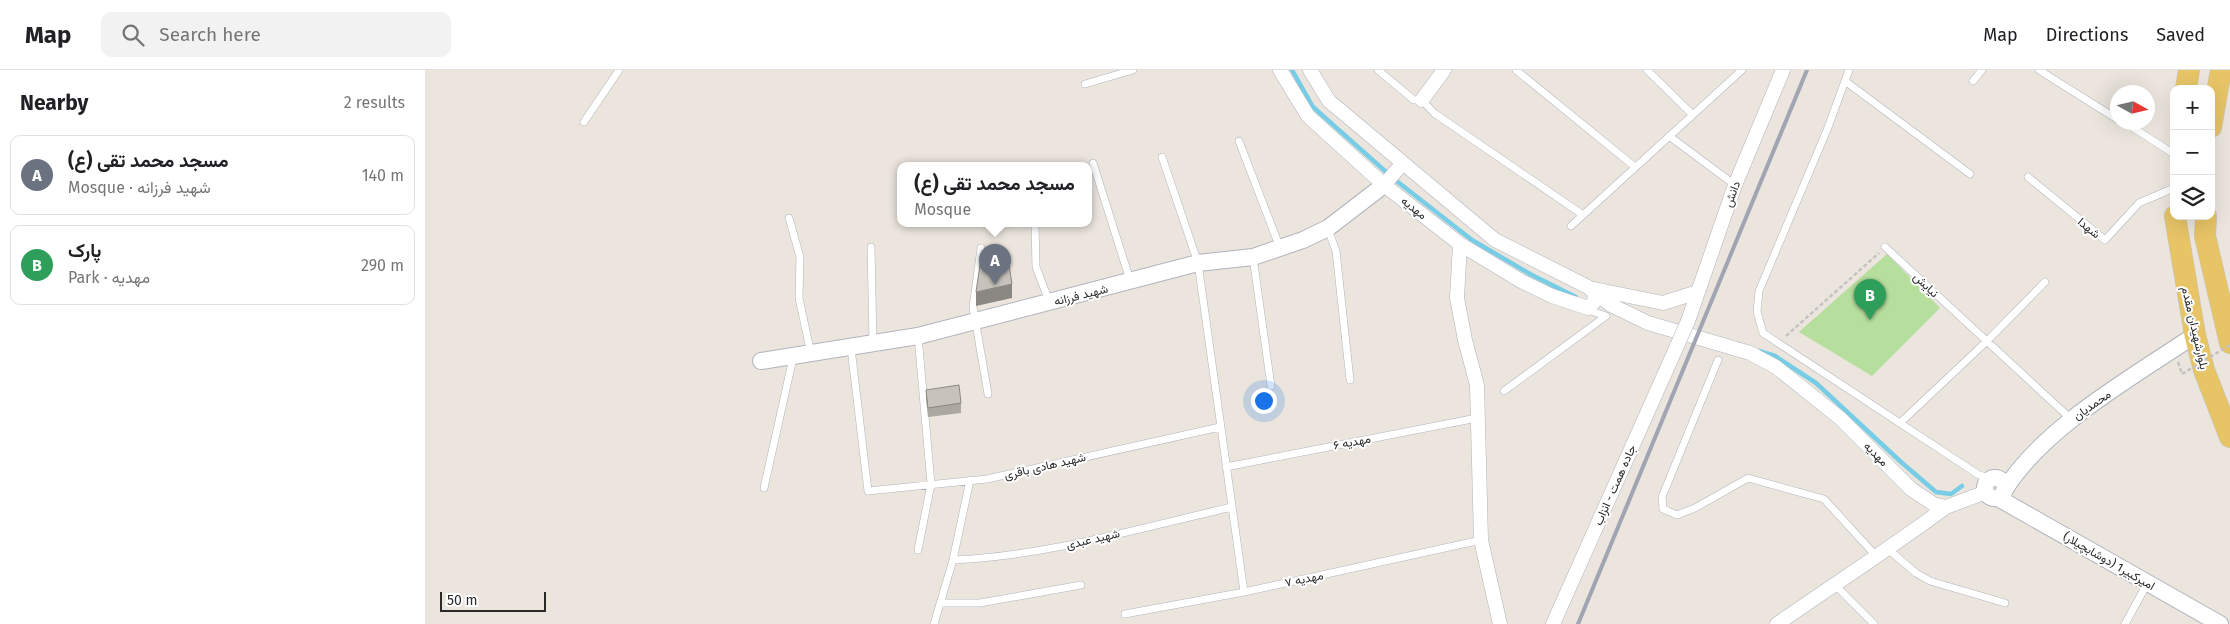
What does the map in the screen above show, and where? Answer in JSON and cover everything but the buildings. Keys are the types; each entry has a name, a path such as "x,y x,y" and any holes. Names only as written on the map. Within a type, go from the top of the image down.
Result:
{"main road":[{"path":"2186,85 2189,70"},
{"path":"2215,104 2221,70"},
{"name":"بلوارشهیدان مقدم","path":"2176,220 2195,335 2204,370 2230,437"},
{"path":"2206,220 2205,236 2227,314 2230,344"}],"street":[{"name":"مهدیه","path":"1280,70 1308,116 1384,185 1460,244 1521,281 1580,307"},
{"path":"1310,70 1329,101 1495,240 1592,290 1663,303 1698,292"},
{"path":"1422,100 1444,70"},
{"name":"دانش","path":"1688,321 1735,184 1783,70"},
{"path":"1384,185 1403,164"},
{"name":"شهید فرزانه","path":"761,361 793,358 918,336 1198,263 1253,257 1328,228 1384,185"},
{"path":"1460,244 1457,298 1465,340 1477,385 1481,540 1500,624"},
{"name":"مهدیه","path":"1592,290 1611,305 1648,323 1750,353 1776,367 1840,418 1911,489 1935,505 1946,507"},
{"path":"1580,307 1588,308 1592,305 1592,290"},
{"name":"جاده همت - انزاب","path":"1553,624 1688,321"},
{"name":"محمدیان","path":"1996,490 2015,468 2039,449 2071,419 2195,335"},
{"path":"1777,624 1833,584 1883,553 1946,507 1996,490"},
{"name":"امیرکبیر1 (دوشابچیلار)","path":"1996,490 2147,583 2220,624"}],"lane":[{"path":"584,122 619,70"},
{"path":"1085,84 1133,70"},
{"path":"1378,70 1414,100 1422,100 1435,113 1583,214"},
{"path":"1516,70 1635,167"},
{"path":"1647,70 1693,114"},
{"path":"1571,226 1742,70"},
{"path":"1849,70 1827,130 1759,291 1757,312 1763,333 1979,475 1996,490"},
{"path":"1973,81 1982,70"},
{"path":"2039,70 2110,115"},
{"path":"1845,81 1970,174"},
{"path":"2136,130 2170,151"},
{"path":"1669,136 1735,184"},
{"path":"1239,141 1280,248"},
{"path":"1162,157 1198,263 1244,592"},
{"path":"1093,163 1130,282"},
{"name":"شهدا","path":"2028,177 2105,240 2139,203 2170,190"},
{"path":"789,218 800,258 799,298 811,355"},
{"path":"1035,227 1035,267 1050,302"},
{"path":"1328,228 1336,251 1350,380"},
{"path":"871,246 873,344"},
{"path":"981,248 973,308 988,394"},
{"name":"نیایش","path":"1885,248 2071,419"},
{"path":"1253,257 1271,386"},
{"path":"1900,423 1987,341 2045,282"},
{"path":"1504,391 1606,316 1580,307"},
{"path":"918,336 931,484 918,550"},
{"name":"شهید هادی باقری","path":"851,348 868,491 987,479 1220,427"},
{"path":"764,488 793,358"},
{"path":"1718,360 1662,496 1663,509 1677,515 1695,508 1748,478 1824,499 1883,553 1916,573 1930,581 2005,603"},
{"name":"مهدیه ۶","path":"1226,467 1477,418"},
{"path":"934,624 953,560 970,480"},
{"name":"شهید عبدی","path":"953,560 987,559 1065,546 1232,507"},
{"name":"مهدیه ۷","path":"1125,614 1244,592 1481,540"},
{"path":"2125,624 2147,583"},
{"path":"1833,584 1874,624"},
{"path":"941,602 981,603 1081,585"}],"path":[{"path":"1779,342 1885,248"},
{"path":"2179,363 2182,374 2230,344"}],"green space":[{"path":"1887,254 1940,308 1872,376 1799,332"}],"waterway":[{"path":"1292,70 1313,107 1394,179 1472,240 1530,274 1576,297"},
{"path":"1759,351 1775,356 1816,383 1936,492 1951,494 1962,486"}],"railway":[{"path":"1578,624 1807,70"}],"place":[{"name":"مسجد محمد تقی (ع)","path":"995,285"},
{"name":"پارک","path":"1870,320"}]}
